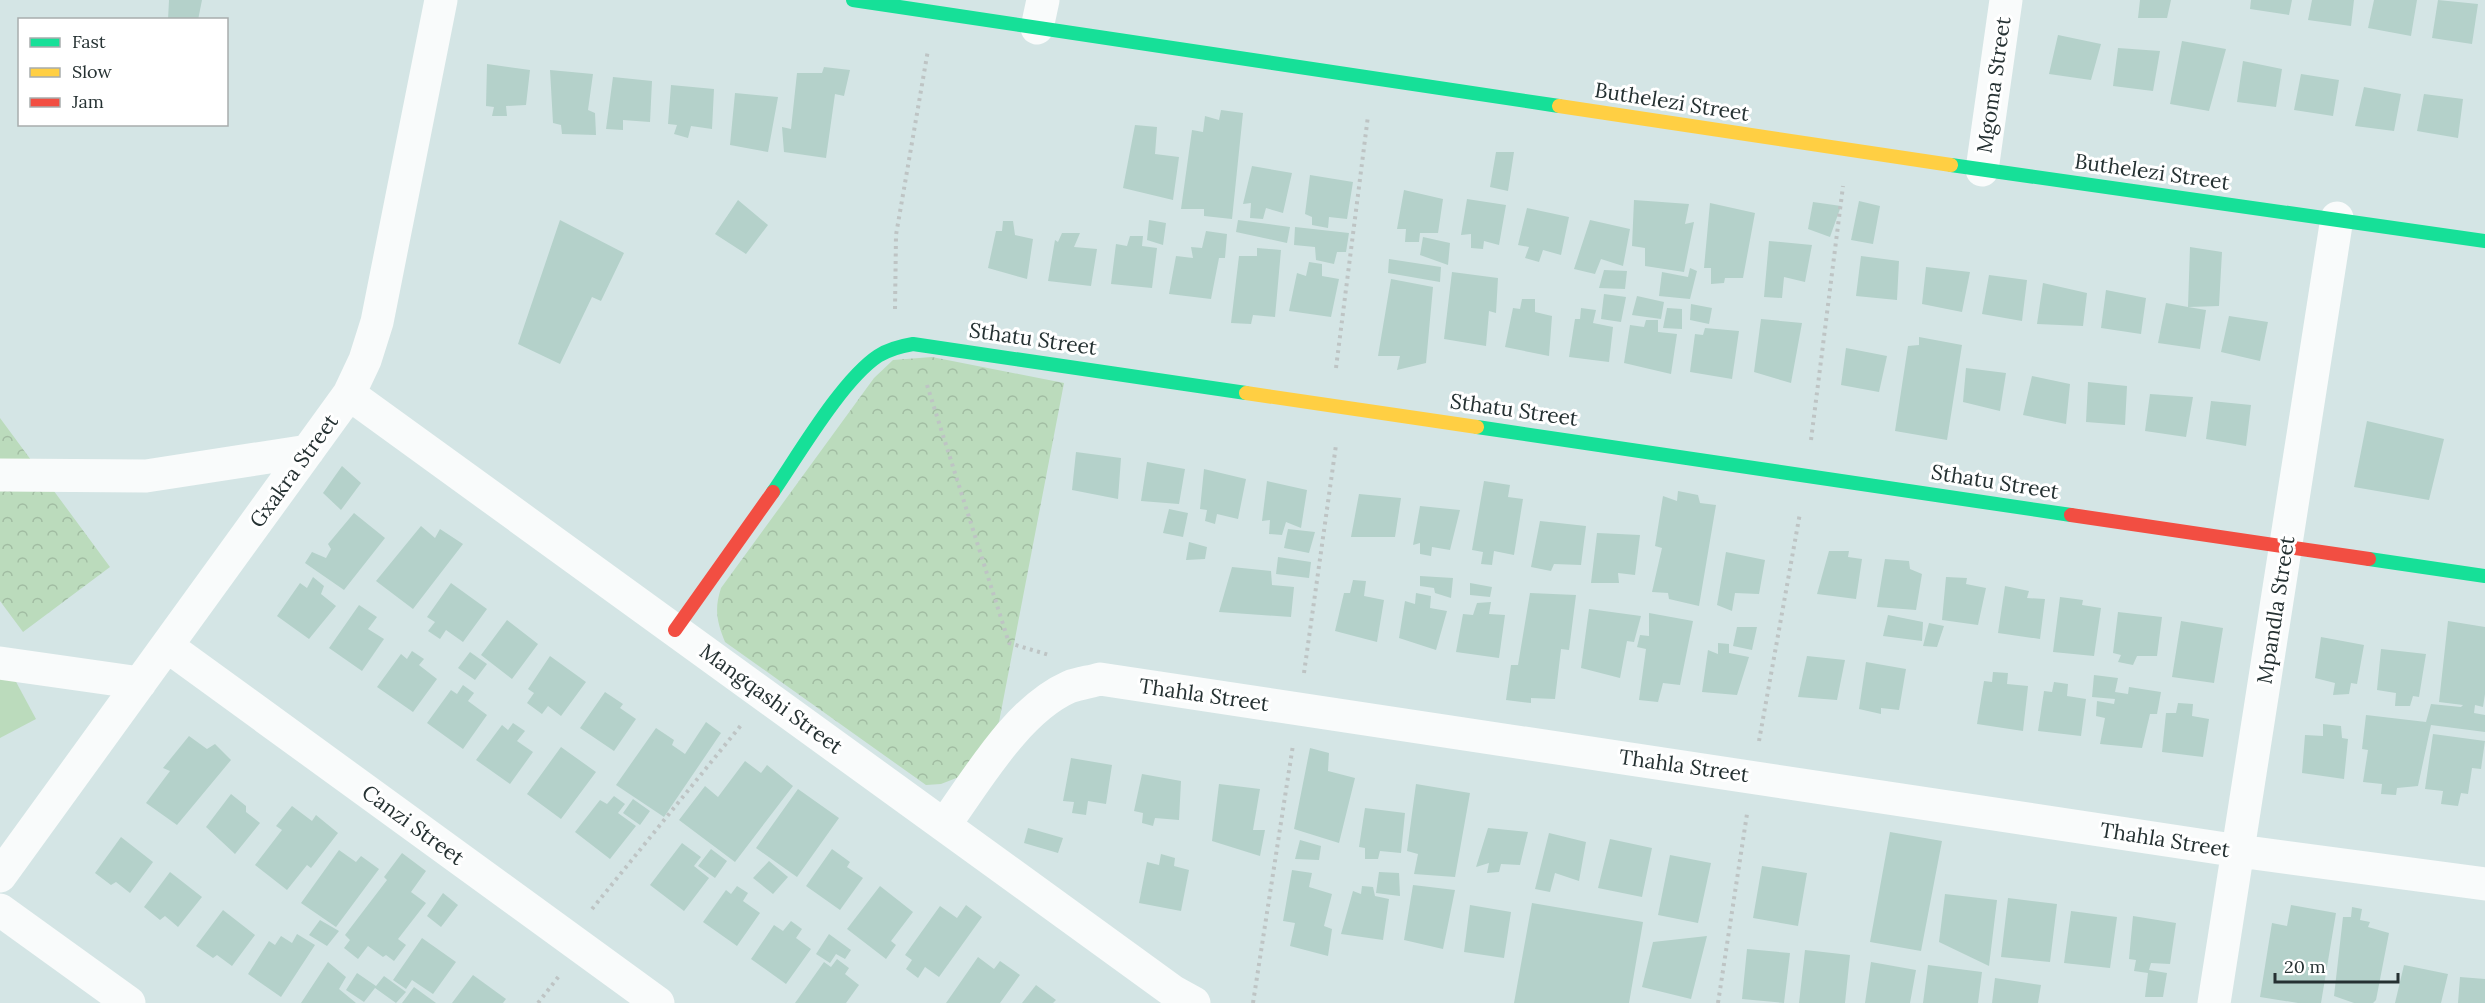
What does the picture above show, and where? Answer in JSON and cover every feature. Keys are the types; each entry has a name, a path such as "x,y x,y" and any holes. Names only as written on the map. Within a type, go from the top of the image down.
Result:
{"street":[{"name":"Gxakra Street","path":"0,876 350,394 365,360 377,322 441,0"},
{"name":"Buthelezi Street","path":"853,0 934,12 1040,14 1373,78 1982,170 2337,218 2485,241"},
{"name":"Mgoma Street","path":"1982,170 2007,0"},
{"name":"Mpandla Street","path":"2214,1003 2337,218"},
{"name":"Sthatu Street","path":"675,630 850,382 874,356 894,346 912,344 2485,576"},
{"name":"Mangqashi Street","path":"350,394 1174,992 1194,1003"},
{"path":"0,476 146,476 308,452"},
{"name":"Canzi Street","path":"167,646 658,1003"},
{"path":"0,663 140,682"},
{"name":"Thahla Street","path":"945,824 999,749 1029,716 1070,687 1100,679 2239,851 2485,884"},
{"path":"0,910 129,1003"}],"path":[{"path":"894,346 897,235 934,12"},
{"path":"1253,1003 1298,709 1337,405 1373,78"},
{"path":"1806,475 1848,150"},
{"path":"912,344 1009,643 1082,664 1100,679"},
{"path":"568,938 765,695"}],"green space":[{"path":"932,357 1064,383 999,722 959,777 941,784 926,785 725,642 718,622 717,609 721,588 874,378 893,360"},
{"path":"0,418 110,567 23,632 0,601"},
{"path":"0,652 36,719 0,738"}],"building":[{"path":"169,0 202,0 198,18 168,18"},
{"path":"2140,0 2171,0 2167,18 2138,18"},
{"path":"2251,0 2292,0 2289,15 2250,9"},
{"path":"2312,0 2354,0 2351,26 2308,20"},
{"path":"2374,0 2417,0 2411,36 2368,28"},
{"path":"2438,0 2478,4 2472,44 2432,38"},
{"path":"2058,35 2101,44 2091,80 2049,74"},
{"path":"2182,41 2226,49 2209,111 2170,104"},
{"path":"2118,48 2160,51 2153,91 2113,86"},
{"path":"2243,61 2282,69 2276,107 2237,102"},
{"path":"487,64 530,70 526,105 506,106 507,116 492,116 494,107 486,106"},
{"path":"824,67 850,70 844,96 835,94 826,158 784,152 782,127 791,129 797,73 822,73"},
{"path":"550,70 593,74 588,110 595,113 596,135 562,134 561,125 553,123"},
{"path":"2301,74 2339,80 2333,116 2294,110"},
{"path":"613,77 652,81 650,122 623,120 623,130 606,129"},
{"path":"671,85 714,89 712,129 691,126 688,138 674,134 677,125 668,124"},
{"path":"2364,87 2401,94 2394,131 2355,126"},
{"path":"735,93 778,97 768,152 730,145"},
{"path":"2424,94 2463,99 2458,138 2417,131"},
{"path":"1221,110 1243,113 1232,219 1204,216 1204,209 1181,209 1192,130 1203,132 1205,116 1219,120"},
{"path":"1135,125 1157,127 1155,154 1179,157 1173,200 1123,188"},
{"path":"1496,152 1514,152 1508,191 1490,187"},
{"path":"1252,166 1292,173 1283,213 1266,208 1263,219 1250,218 1251,203 1243,204"},
{"path":"1310,175 1353,182 1347,219 1329,217 1328,228 1312,225 1312,217 1305,214"},
{"path":"1404,190 1443,199 1438,233 1420,233 1419,242 1405,242 1406,229 1397,229"},
{"path":"1467,199 1506,205 1499,245 1484,241 1483,249 1471,248 1471,234 1461,235"},
{"path":"738,200 768,225 746,254 715,234"},
{"path":"1634,200 1689,204 1685,224 1694,222 1684,272 1645,266 1645,248 1632,246"},
{"path":"1859,201 1880,206 1873,244 1851,240"},
{"path":"1813,202 1841,206 1830,237 1808,229"},
{"path":"1710,203 1755,213 1743,278 1725,278 1724,283 1711,284 1711,268 1704,268"},
{"path":"1527,208 1569,217 1561,255 1543,250 1539,262 1525,258 1529,247 1518,245"},
{"path":"560,220 624,253 601,301 592,297 560,364 518,344"},
{"path":"1149,220 1166,223 1163,245 1147,240"},
{"path":"1238,220 1290,227 1287,243 1236,232"},
{"path":"1590,220 1630,229 1623,266 1601,259 1595,274 1574,269"},
{"path":"1003,221 1013,221 1015,235 1033,239 1027,279 988,268 996,231 1002,231"},
{"path":"1295,227 1349,233 1346,252 1337,252 1334,264 1316,260 1315,247 1294,245"},
{"path":"1206,231 1227,234 1225,258 1219,258 1211,299 1169,294 1176,256 1193,258 1191,247 1202,248"},
{"path":"1062,233 1080,233 1074,247 1097,249 1091,286 1048,281 1055,240 1058,242"},
{"path":"1130,236 1143,236 1142,246 1157,248 1152,288 1111,284 1116,244 1127,246"},
{"path":"1423,237 1450,243 1448,265 1420,255"},
{"path":"1769,241 1812,245 1805,282 1784,277 1782,298 1764,297"},
{"path":"2190,247 2222,252 2219,306 2188,307"},
{"path":"1257,248 1281,250 1275,317 1253,315 1251,324 1231,323 1239,256 1257,256"},
{"path":"1861,256 1899,261 1897,300 1856,296"},
{"path":"1389,259 1441,267 1440,282 1388,273"},
{"path":"1309,262 1322,264 1322,276 1339,279 1331,317 1289,311 1297,273 1306,276"},
{"path":"1926,267 1970,272 1962,312 1922,304"},
{"path":"1690,268 1697,271 1690,299 1659,296 1662,272 1688,277"},
{"path":"1604,270 1627,271 1625,289 1599,288"},
{"path":"1452,272 1498,278 1496,313 1489,311 1486,346 1444,339"},
{"path":"1989,275 2027,280 2022,321 1982,314"},
{"path":"1391,279 1433,287 1426,363 1397,370 1400,356 1378,356"},
{"path":"2043,283 2087,293 2083,326 2037,324"},
{"path":"2106,290 2146,298 2141,334 2101,328"},
{"path":"1604,294 1626,297 1621,322 1601,319"},
{"path":"1637,296 1664,302 1661,319 1632,315"},
{"path":"1522,299 1535,299 1535,312 1552,316 1549,356 1505,347 1513,308 1520,309"},
{"path":"2166,303 2206,310 2200,349 2158,343"},
{"path":"1691,304 1712,308 1709,324 1690,320"},
{"path":"1581,308 1596,310 1593,323 1613,327 1609,362 1569,357 1575,319 1580,319"},
{"path":"1667,308 1682,309 1682,329 1663,328"},
{"path":"2229,316 2268,322 2260,361 2221,352"},
{"path":"1761,319 1802,323 1791,383 1754,372"},
{"path":"1646,320 1658,320 1658,332 1677,334 1671,374 1624,363 1630,325 1644,327"},
{"path":"1705,328 1739,331 1732,379 1690,372 1695,334 1703,335"},
{"path":"1919,337 1962,345 1947,440 1895,431 1908,346 1919,345"},
{"path":"1846,348 1887,356 1879,392 1841,385"},
{"path":"1966,368 2006,373 2000,411 1963,402"},
{"path":"2032,376 2070,384 2066,424 2023,415"},
{"path":"2088,382 2127,386 2125,425 2086,422"},
{"path":"2150,394 2193,397 2186,437 2145,431"},
{"path":"2211,401 2251,405 2246,446 2206,439"},
{"path":"2367,421 2444,439 2429,500 2354,487"},
{"path":"1076,452 1121,458 1118,499 1072,490"},
{"path":"1147,462 1185,469 1179,504 1141,501"},
{"path":"342,466 361,483 341,510 323,493"},
{"path":"1204,469 1246,479 1238,519 1217,514 1215,524 1205,521 1207,510 1200,509"},
{"path":"1267,481 1307,490 1301,528 1286,522 1282,535 1269,534 1270,520 1262,521"},
{"path":"1484,481 1510,485 1508,497 1523,499 1514,555 1494,551 1492,565 1481,564 1483,552 1472,550"},
{"path":"1678,491 1698,495 1700,503 1716,505 1699,606 1669,599 1668,593 1652,592 1662,548 1655,546 1663,496 1677,501"},
{"path":"1359,494 1401,498 1395,537 1351,537"},
{"path":"1420,506 1460,510 1450,550 1432,547 1431,556 1420,554 1420,543 1413,545"},
{"path":"1169,509 1188,513 1183,537 1163,533"},
{"path":"354,513 385,538 344,590 305,563 312,552 326,558 331,549 328,544"},
{"path":"1540,521 1586,526 1581,565 1554,564 1551,571 1531,567"},
{"path":"421,526 435,538 440,529 463,544 413,609 376,581"},
{"path":"1288,529 1315,532 1309,553 1284,548"},
{"path":"1597,533 1640,535 1635,575 1618,573 1619,583 1591,583"},
{"path":"1189,542 1207,547 1205,559 1186,560"},
{"path":"1829,551 1849,551 1848,557 1862,559 1856,599 1817,594"},
{"path":"1726,552 1765,560 1759,594 1735,593 1732,611 1717,605"},
{"path":"1278,557 1311,562 1309,578 1276,574"},
{"path":"1885,559 1909,561 1910,569 1922,574 1916,610 1877,607"},
{"path":"1232,567 1271,571 1272,585 1294,587 1291,617 1219,612"},
{"path":"1420,576 1453,578 1451,598 1435,593 1434,588 1420,586"},
{"path":"313,577 324,586 321,594 336,606 309,639 277,616 300,583 307,588"},
{"path":"1946,577 1967,578 1966,584 1986,588 1978,625 1942,620"},
{"path":"1353,580 1366,581 1364,596 1384,600 1377,642 1335,631 1344,593 1350,593"},
{"path":"451,583 487,609 463,642 446,630 440,639 428,631 435,622 427,617"},
{"path":"1470,583 1492,587 1490,597 1470,595"},
{"path":"2005,586 2029,591 2027,598 2045,599 2040,639 1998,633"},
{"path":"1416,593 1431,596 1430,608 1447,611 1436,650 1399,638 1405,601 1415,604"},
{"path":"1530,593 1576,595 1569,650 1561,649 1555,699 1531,698 1531,703 1506,700 1511,665 1518,665"},
{"path":"2060,597 2083,600 2082,605 2101,608 2094,656 2053,652"},
{"path":"1491,602 1489,614 1505,615 1499,658 1456,652 1463,614 1473,615 1477,603"},
{"path":"359,605 377,617 368,629 384,639 362,671 329,648"},
{"path":"1589,609 1641,616 1634,642 1627,641 1620,678 1581,668"},
{"path":"2118,612 2162,617 2157,656 2137,656 2133,665 2118,662 2121,655 2113,653"},
{"path":"1649,613 1693,621 1680,685 1663,683 1658,702 1639,700 1646,649 1637,647 1640,635 1649,636"},
{"path":"1888,615 1923,622 1922,641 1883,636"},
{"path":"507,620 538,644 512,679 481,655"},
{"path":"2181,621 2223,628 2214,683 2172,677"},
{"path":"2448,621 2485,627 2485,694 2483,707 2475,705 2474,713 2485,715 2485,732 2431,725 2418,786 2397,788 2396,795 2381,794 2382,784 2363,782 2368,750 2362,749 2366,715 2426,722 2431,704 2461,707 2463,705 2439,702"},
{"path":"1929,623 1944,626 1937,647 1923,646"},
{"path":"1737,627 1757,627 1752,650 1733,646"},
{"path":"2321,637 2364,645 2357,684 2351,683 2349,694 2333,695 2335,683 2315,678"},
{"path":"1718,643 1729,644 1729,653 1749,657 1737,695 1702,692 1708,650 1718,654"},
{"path":"2381,649 2426,654 2419,697 2413,696 2410,706 2395,706 2396,693 2377,690"},
{"path":"412,651 424,659 419,665 437,679 413,712 377,687 401,654 407,659"},
{"path":"470,652 487,664 475,680 458,668"},
{"path":"550,656 586,682 561,716 548,706 542,714 527,703 534,693 528,689"},
{"path":"1807,656 1845,660 1837,700 1798,697"},
{"path":"1866,662 1906,669 1899,710 1881,708 1881,714 1859,709"},
{"path":"1993,672 2008,673 2007,684 2028,686 2023,731 1977,724 1984,681 1992,682"},
{"path":"2094,675 2118,678 2115,692 2128,694 2129,687 2161,692 2157,714 2150,714 2142,748 2100,744 2105,718 2096,716 2097,701 2114,704 2115,699 2092,697"},
{"path":"2054,682 2068,684 2067,696 2086,699 2081,736 2038,731 2044,691 2052,692"},
{"path":"463,685 474,693 468,701 487,715 463,749 427,723 451,690 457,694"},
{"path":"605,692 623,704 620,708 636,719 614,751 580,728"},
{"path":"2178,703 2193,704 2192,716 2209,719 2203,757 2162,752 2166,713 2176,713"},
{"path":"706,722 721,733 664,817 616,785 656,728 674,740 672,745 685,754"},
{"path":"513,723 525,731 517,741 533,752 510,784 476,760 502,725 508,730"},
{"path":"2323,724 2341,726 2342,738 2348,739 2344,779 2302,773 2305,735 2323,736"},
{"path":"2433,734 2485,741 2481,769 2472,768 2468,794 2461,793 2458,806 2441,804 2443,791 2425,789"},
{"path":"189,736 207,749 215,744 231,760 177,825 146,803 170,771 163,768"},
{"path":"561,747 596,772 561,819 527,794"},
{"path":"1310,748 1329,753 1328,771 1355,778 1339,843 1294,829"},
{"path":"1071,758 1112,765 1106,804 1088,801 1086,815 1072,813 1074,802 1063,801"},
{"path":"745,761 761,773 767,765 793,786 735,862 679,820 705,786 718,797"},
{"path":"1142,774 1181,781 1179,820 1155,818 1153,826 1142,823 1143,813 1134,811"},
{"path":"1219,784 1260,789 1253,830 1265,830 1260,856 1212,841"},
{"path":"1416,784 1470,793 1455,877 1414,874 1418,854 1407,851"},
{"path":"798,789 839,818 797,877 756,848"},
{"path":"231,794 246,806 246,812 260,823 235,854 206,827"},
{"path":"614,796 625,804 618,813 636,826 610,859 575,832 600,800 607,804"},
{"path":"633,799 650,811 640,825 623,813"},
{"path":"292,806 312,821 316,815 338,833 311,868 307,865 287,890 255,865 282,830 276,826"},
{"path":"1365,808 1405,813 1401,853 1380,851 1378,859 1365,859 1365,848 1359,847"},
{"path":"1028,828 1063,838 1058,853 1024,843"},
{"path":"1488,828 1528,832 1520,865 1501,864 1499,872 1487,873 1489,863 1476,867"},
{"path":"1890,832 1942,841 1921,951 1870,942"},
{"path":"1549,833 1586,842 1579,881 1555,873 1550,892 1535,889"},
{"path":"121,837 153,862 130,893 116,882 111,885 95,873"},
{"path":"1610,839 1652,848 1642,897 1598,888"},
{"path":"1300,840 1321,846 1319,860 1295,859"},
{"path":"682,843 701,857 694,866 709,878 684,911 650,885"},
{"path":"711,849 727,861 715,878 698,866"},
{"path":"832,849 850,862 847,867 863,878 840,910 806,886"},
{"path":"339,850 356,862 361,856 379,869 336,927 301,903"},
{"path":"402,853 426,871 411,892 426,903 398,939 406,945 394,961 386,955 383,957 368,946 358,959 344,948 350,940 345,935 387,880 384,877"},
{"path":"1161,854 1175,858 1174,866 1189,870 1181,911 1139,903 1147,862 1159,865"},
{"path":"1670,855 1711,863 1698,923 1658,915"},
{"path":"769,861 788,877 773,894 753,878"},
{"path":"1762,866 1807,873 1798,926 1753,918"},
{"path":"1292,870 1312,873 1309,887 1332,894 1324,926 1332,929 1328,956 1290,946 1295,923 1283,921"},
{"path":"170,872 202,897 178,927 165,916 160,920 144,907"},
{"path":"1379,872 1399,873 1400,896 1376,893"},
{"path":"1413,885 1455,890 1443,949 1404,940"},
{"path":"737,886 748,893 743,901 760,913 737,946 703,922 726,890 731,894"},
{"path":"880,886 913,912 891,941 896,945 886,959 847,929"},
{"path":"1362,886 1373,887 1375,896 1389,899 1383,940 1341,934 1353,891 1361,894"},
{"path":"443,893 458,905 441,927 427,916"},
{"path":"1945,894 1997,900 1989,966 1939,942"},
{"path":"2008,898 2057,904 2050,962 2001,957"},
{"path":"1532,903 1643,922 1629,1003 1514,1003"},
{"path":"966,905 982,917 939,977 925,967 918,978 906,969 912,960 905,955 940,906 957,918"},
{"path":"1470,905 1511,912 1504,958 1464,952"},
{"path":"2291,905 2336,913 2321,1003 2298,1003 2260,997 2272,923 2287,926"},
{"path":"2352,907 2362,909 2360,920 2370,922 2368,927 2389,933 2376,1000 2373,1003 2354,1003 2334,996 2343,917 2351,917"},
{"path":"223,910 255,935 232,966 217,955 213,958 196,946"},
{"path":"2071,911 2117,917 2110,968 2064,963"},
{"path":"2133,916 2176,923 2170,964 2151,963 2149,970 2167,973 2163,997 2145,997 2148,973 2134,971 2136,960 2129,959"},
{"path":"320,920 339,931 327,946 309,935"},
{"path":"791,921 802,929 796,938 811,949 786,984 751,959 774,925 783,931"},
{"path":"297,934 315,945 281,997 248,974 269,941 275,945 281,936 292,943"},
{"path":"829,934 851,950 845,959 836,954 830,963 816,954"},
{"path":"1707,936 1691,999 1642,987 1653,942"},
{"path":"422,938 456,962 433,994 412,980 406,989 393,980"},
{"path":"1747,949 1790,953 1784,1003 1742,999"},
{"path":"1805,950 1850,955 1845,1003 1799,1003"},
{"path":"978,957 994,969 1000,961 1020,975 1000,1003 946,1003"},
{"path":"837,959 849,968 845,974 859,985 846,1003 795,1003 824,962 831,967"},
{"path":"328,962 346,977 339,989 356,1003 301,1003"},
{"path":"1871,962 1916,970 1910,1003 1865,1003"},
{"path":"1928,965 1982,972 1978,1003 1923,1003"},
{"path":"2404,965 2448,974 2441,1003 2395,1003"},
{"path":"357,973 376,986 384,976 406,992 396,1003 375,988 364,1002 346,990"},
{"path":"473,975 506,999 503,1003 452,1003"},
{"path":"2460,977 2485,979 2485,1003 2458,1003"},
{"path":"1995,978 2041,985 2038,1003 1992,1003"},
{"path":"1036,985 1056,1000 1053,1003 1022,1003"},
{"path":"414,987 436,1003 402,1003"}],"traffic: fast":[{"path":"853,0 1559,106"},
{"path":"1951,165 2485,241"},
{"path":"773,492 822,419 864,367 878,356 913,344 1246,393"},
{"path":"1477,427 2071,515"},
{"path":"2369,559 2485,576"}],"traffic: slow":[{"path":"1559,106 1951,165"},
{"path":"1246,393 1477,427"}],"traffic: jam":[{"path":"675,630 773,492"},
{"path":"2071,515 2369,559"}]}
